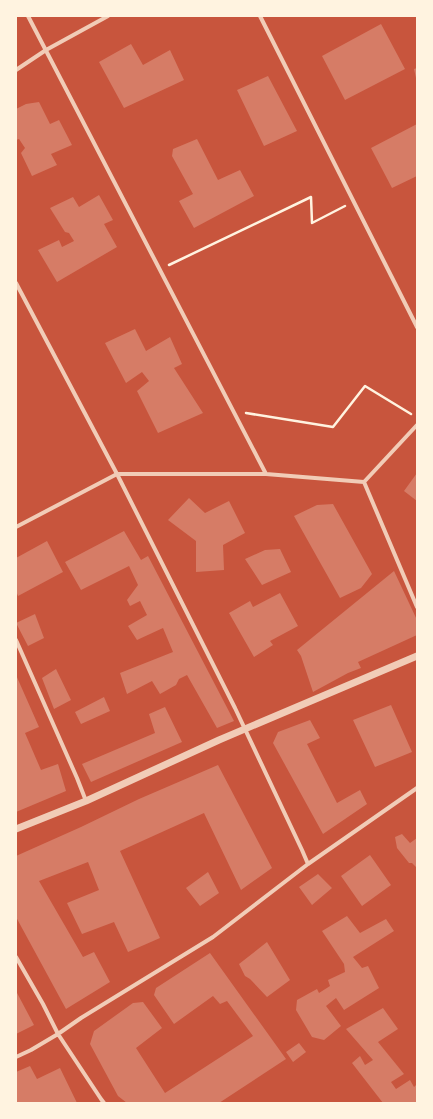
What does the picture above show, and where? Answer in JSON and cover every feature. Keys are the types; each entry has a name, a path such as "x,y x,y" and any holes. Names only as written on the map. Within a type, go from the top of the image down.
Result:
{"street":[{"path":"28,16 266,474"},
{"path":"16,70 46,50 108,16"},
{"path":"260,16 417,327"},
{"path":"16,283 117,474 245,728 308,864"},
{"path":"364,482 417,425"},
{"path":"16,527 117,474 266,474 364,482"},
{"path":"364,482 417,607"},
{"path":"16,640 86,801"},
{"path":"16,829 86,801 245,728 417,656"},
{"path":"16,1057 32,1050 213,937 308,864 417,788"},
{"path":"16,957 58,1034 102,1102"}],"path":[{"path":"159,269 311,197 312,223 353,201"},
{"path":"233,411 333,427 365,386 417,418"}],"building":[{"path":"381,24 405,69 345,100 322,56"},
{"path":"131,44 143,65 170,50 184,80 124,108 99,62"},
{"path":"417,68 417,78 416,78 414,69"},
{"path":"268,76 297,131 264,146 237,90"},
{"path":"39,102 50,124 59,120 72,145 51,154 57,165 32,176 21,153 25,148 19,139 16,140 16,109 26,104"},
{"path":"417,124 417,176 392,188 371,148"},
{"path":"197,139 218,180 240,170 254,196 194,228 179,201 193,194 172,156 173,149"},
{"path":"99,195 113,220 104,224 117,247 57,282 38,250 59,240 62,247 74,241 69,233 65,232 50,208 73,197 79,207"},
{"path":"135,329 146,351 170,337 182,364 174,368 203,413 158,433 137,391 149,381 142,372 126,383 105,343"},
{"path":"417,473 417,501 404,491"},
{"path":"189,498 205,513 229,501 245,533 223,545 224,570 196,572 196,541 168,520"},
{"path":"333,504 372,574 361,588 340,598 294,516 317,505"},
{"path":"124,531 141,560 148,556 234,721 217,728 187,675 179,679 176,685 160,694 152,681 127,694 120,673 173,652 163,628 137,640 128,626 147,615 140,601 130,606 127,600 138,585 129,566 81,590 65,562"},
{"path":"47,541 63,572 18,596 16,591 16,558"},
{"path":"280,549 291,572 262,585 245,559 265,550"},
{"path":"394,571 417,620 417,635 358,662 361,668 348,673 313,692 301,656 297,650"},
{"path":"280,593 298,626 270,641 273,645 254,657 229,613 250,601 253,607"},
{"path":"35,614 44,638 28,646 16,623"},
{"path":"56,669 71,700 54,709 42,678"},
{"path":"16,675 39,727 25,733 41,770 58,764 66,791 16,812"},
{"path":"104,697 110,711 81,724 75,712"},
{"path":"391,705 412,752 375,767 353,720"},
{"path":"165,707 182,742 91,782 82,764 155,733 149,714"},
{"path":"310,720 320,738 307,744 337,803 360,790 367,804 323,834 273,743 278,732"},
{"path":"218,765 272,868 241,890 204,813 120,851 160,938 128,952 114,922 82,934 67,903 99,890 88,862 39,881 83,957 94,952 110,982 66,1009 16,917 16,856 139,799"},
{"path":"402,834 410,843 417,838 417,868 412,863 409,863 397,848 395,837"},
{"path":"370,855 391,885 362,906 341,876"},
{"path":"208,872 219,893 200,906 186,888"},
{"path":"318,874 332,888 312,905 299,887"},
{"path":"347,916 360,933 386,919 394,931 353,957 362,968 368,966 379,988 344,1010 336,998 326,1006 341,1026 324,1040 312,1037 296,1010 297,1000 317,989 319,993 330,986 328,980 345,972 344,964 322,931"},
{"path":"267,942 290,980 267,997 250,979 245,976 239,964"},
{"path":"210,953 286,1059 219,1103 127,1103 118,1096 90,1044 94,1031 133,1003 143,1002 162,1028 136,1048 165,1093 253,1036 227,1001 220,1004 213,996 174,1024 154,995 156,988"},
{"path":"16,991 34,1025 16,1034"},
{"path":"383,1008 398,1029 378,1042 404,1074 391,1082 396,1089 410,1080 414,1087 417,1084 417,1103 383,1103 352,1063 360,1056 365,1065 373,1060 346,1029"},
{"path":"299,1043 306,1052 293,1062 286,1052"},
{"path":"30,1066 37,1079 60,1068 77,1103 16,1103 16,1072"}]}
